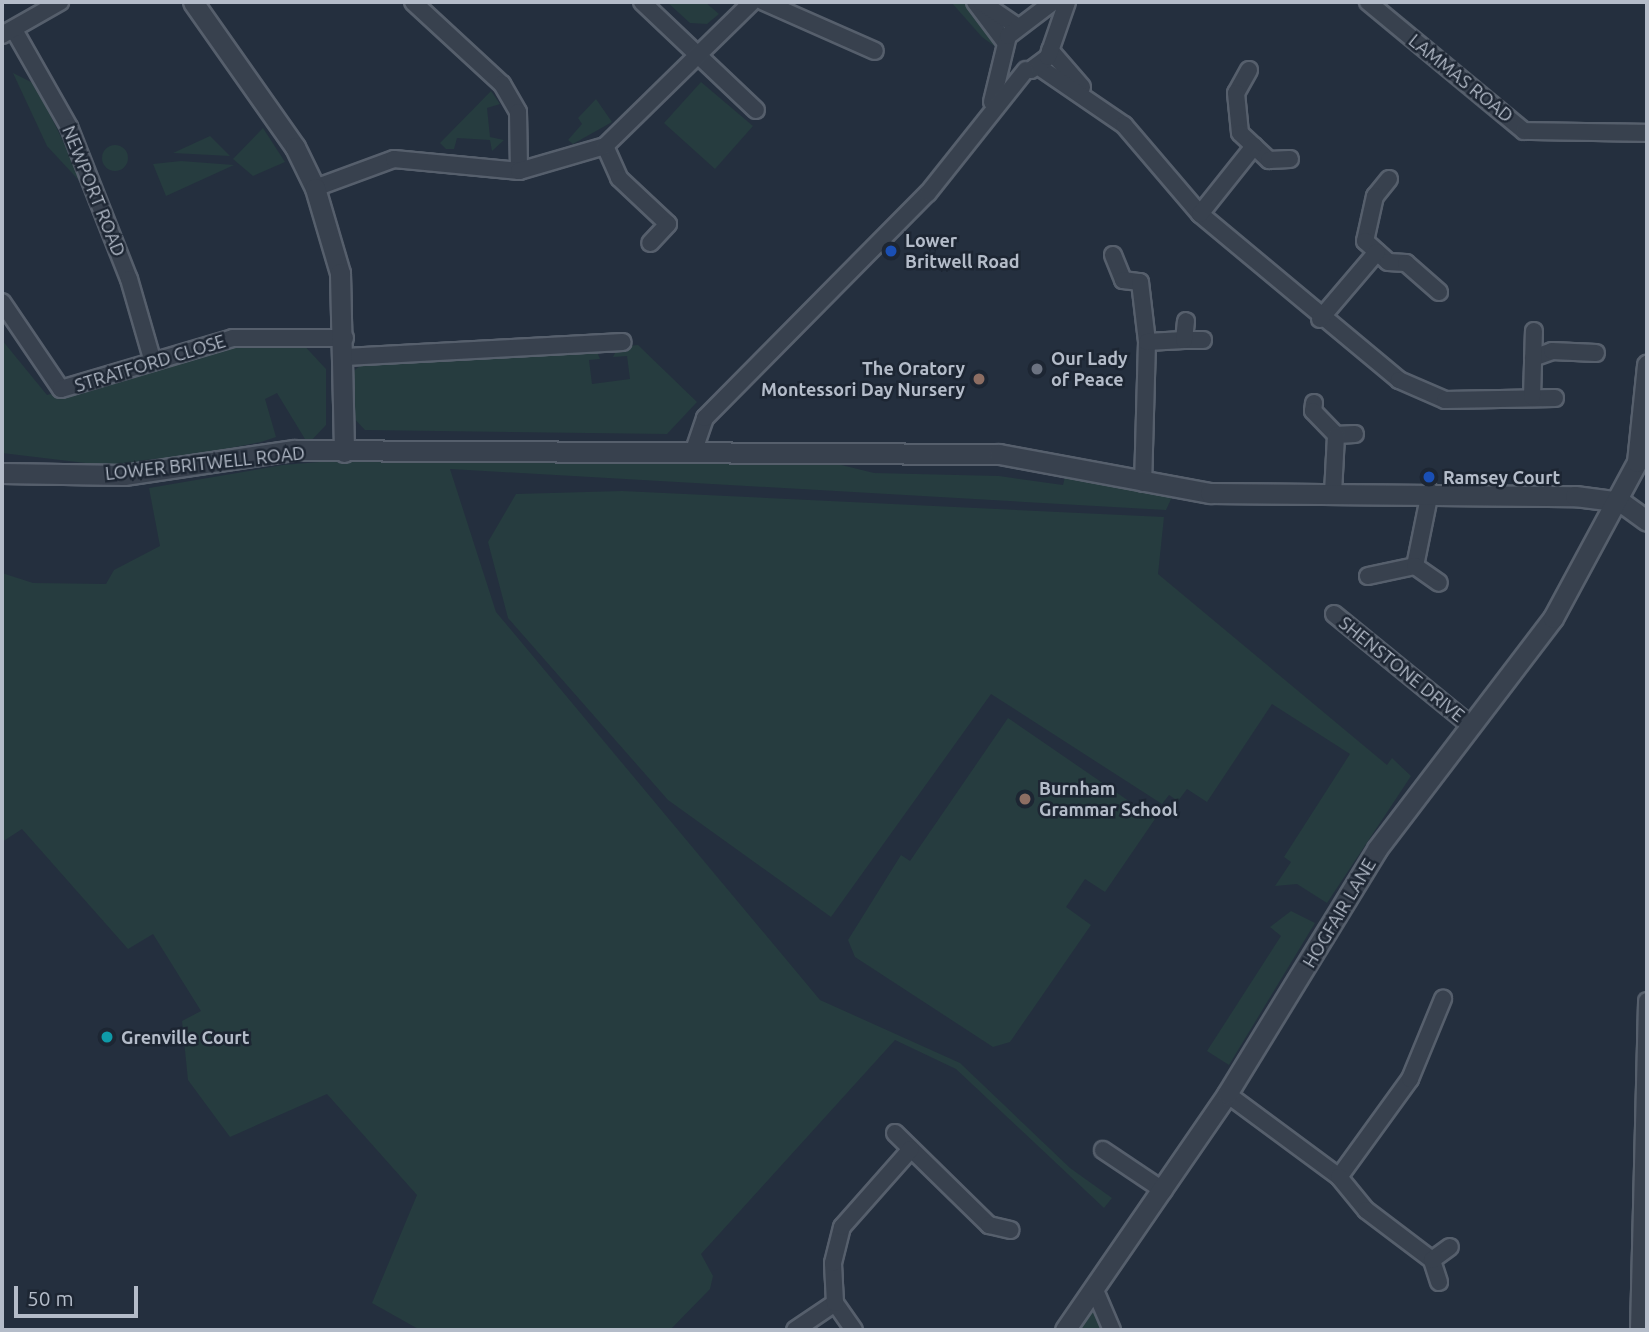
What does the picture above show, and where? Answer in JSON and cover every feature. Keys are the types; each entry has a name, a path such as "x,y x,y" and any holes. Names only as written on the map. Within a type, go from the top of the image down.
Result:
{"street":[{"path":"8,32 60,2"},
{"path":"193,2 295,147 315,188 340,273 345,348 344,452"},
{"path":"413,2 502,84 518,112 519,171"},
{"path":"642,2 756,110"},
{"path":"315,188 394,159 519,171 605,146 752,2"},
{"path":"764,2 875,51"},
{"path":"975,2 1005,49 1033,69 1095,102"},
{"path":"981,2 1021,26 1040,29 1049,46 1095,102 1148,151 1200,214 1320,319 1399,380 1445,400 1555,398"},
{"path":"987,114 1005,49 1021,26 1053,2"},
{"path":"693,453 705,418 928,193 987,114 1033,69 1049,46 1067,2"},
{"name":"LAMMAS ROAD","path":"1368,2 1524,131 1647,133"},
{"name":"NEWPORT ROAD","path":"8,32 69,127 129,279 153,362"},
{"path":"1249,70 1236,93 1235,117 1240,133 1269,160 1290,159"},
{"path":"605,146 619,178 668,224 650,243"},
{"path":"1200,214 1254,146"},
{"path":"1389,179 1374,197 1365,241 1388,262 1406,263 1439,292"},
{"path":"1320,319 1377,252"},
{"path":"1113,255 1123,281 1140,282 1147,342 1143,483"},
{"name":"STRATFORD CLOSE","path":"2,302 61,389 233,338 345,348 623,342"},
{"path":"1184,340 1186,321"},
{"path":"1532,397 1535,331"},
{"path":"1147,342 1203,340"},
{"path":"1533,358 1552,351 1596,353"},
{"name":"HOGFAIR LANE","path":"1065,1330 1164,1191 1227,1094 1377,849 1541,635 1621,502 1637,462 1647,365"},
{"path":"1314,402 1314,411 1336,435 1333,493"},
{"path":"1336,435 1355,434"},
{"name":"LOWER BRITWELL ROAD","path":"2,473 124,475 294,450 999,454 1069,463 1143,483 1210,493 1430,492 1621,502"},
{"path":"1415,566 1430,492"},
{"path":"1621,502 1647,521"},
{"path":"1368,576 1415,566 1439,583"},
{"name":"SHENSTONE DRIVE","path":"1334,614 1470,725"},
{"path":"1339,1177 1410,1079 1443,999"},
{"path":"1639,1330 1647,1001"},
{"path":"1227,1094 1339,1177 1366,1210 1432,1260 1439,1282"},
{"path":"895,1133 989,1225 1010,1230"},
{"path":"854,1330 835,1303 833,1263 842,1227 911,1149"},
{"path":"1103,1150 1164,1191"},
{"path":"1432,1260 1450,1247"},
{"path":"1094,1288 1112,1330"},
{"path":"795,1330 835,1303"}],"green space":[{"path":"667,2 705,2 719,14 707,24 690,23"},
{"path":"951,2 973,2 997,48 982,37"},
{"path":"13,73 35,84 86,188 47,146"},
{"path":"701,82 753,126 715,169 664,123"},
{"path":"491,91 500,104 487,108 490,137 504,140 492,151 490,140 457,138 454,149 446,149 440,143"},
{"path":"596,99 612,122 573,144 568,140 582,124 578,118"},
{"path":"263,128 285,162 253,176 233,159"},
{"path":"210,136 230,156 173,153"},
{"path":"115,145 124,149 128,158 124,167 115,171 106,167 102,158 106,149"},
{"path":"181,161 234,165 166,196 153,164"},
{"path":"2,340 47,395 238,342 299,340 326,369 326,425 308,444 277,393 265,399 276,437 261,442 127,468 2,453"},
{"path":"638,345 697,402 667,434 365,430 349,413 351,373 365,362 595,347 600,359 589,360 592,384 630,379 627,356 613,357 618,347"},
{"path":"379,457 821,460 874,473 999,476 1063,485 1067,469 1173,495 1166,510 450,469 496,612 820,1000 960,1063 1070,1168 1112,1198 1104,1208 956,1069 895,1040 701,1254 713,1276 710,1289 670,1330 420,1330 372,1303 417,1195 327,1094 230,1137 188,1080 182,1021 201,1011 153,934 128,949 22,829 2,842 2,573 33,583 106,584 114,570 160,546 149,488 283,465"},
{"path":"622,491 1164,517 1158,574 1387,765 1392,758 1411,776 1327,903 1297,884 1275,886 1291,862 1284,857 1350,754 1272,704 1207,802 1187,789 1178,801 1169,795 1162,804 991,694 831,917 668,800 508,618 488,542 516,494"},
{"path":"1008,718 1155,819 1105,892 1085,879 1066,907 1091,925 1010,1042 993,1047 855,957 848,940 901,855 910,861"},
{"path":"1291,911 1315,923 1229,1065 1207,1051 1281,936 1270,927"},
{"path":"1093,1305 1102,1330 1073,1330"}],"place":[{"name":"Lower Britwell Road","path":"891,251"},
{"name":"Our Lady of Peace","path":"1037,369"},
{"name":"The Oratory Montessori Day Nursery","path":"979,379"},
{"name":"Ramsey Court","path":"1429,477"},
{"name":"Burnham Grammar School","path":"1025,799"},
{"name":"Grenville Court","path":"107,1037"}]}
